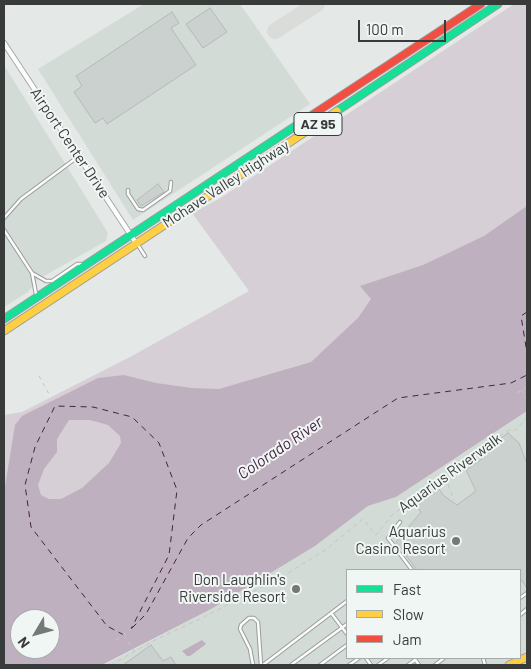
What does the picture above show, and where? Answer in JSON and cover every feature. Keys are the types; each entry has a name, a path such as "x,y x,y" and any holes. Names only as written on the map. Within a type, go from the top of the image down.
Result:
{"main road":[{"name":"Mohave Valley Highway","path":"4,318 481,4"},
{"name":"Mohave Valley Highway","path":"4,331 498,4"},
{"path":"509,665 527,657"}],"street":[{"name":"Airport Center Drive","path":"4,43 136,243"}],"lane":[{"path":"4,218 21,198 79,156"},
{"path":"128,190 128,194 138,209 143,210 170,191 171,182"},
{"path":"4,230 32,273 36,298"},
{"path":"136,243 145,256"},
{"path":"32,273 46,281 52,281 77,264 89,263"},
{"path":"400,522 388,538 411,569"},
{"path":"262,665 346,602"},
{"path":"331,613 346,633"},
{"path":"253,665 250,648 240,629 240,625 249,618 254,618 258,622 262,665"},
{"path":"291,665 346,625"},
{"path":"320,665 346,646"},
{"path":"408,665 414,659 419,665"}],"path":[{"path":"38,376 49,394"},
{"path":"516,393 527,387"},
{"path":"522,390 527,400"},
{"name":"Aquarius Riverwalk","path":"134,652 285,575 325,550 363,519 376,535 392,515 492,441 509,430 516,430 527,417"},
{"path":"445,476 454,500"},
{"path":"116,640 131,630"},
{"path":"111,665 134,652 124,634"}],"shaded area":[{"path":"144,4 240,4 310,104 133,220 38,69"},
{"path":"514,4 527,4 527,228 4,568 4,415 22,412 130,357 249,291 192,213 219,199"},
{"path":"4,65 108,233 106,241 37,280 28,292 4,307"},
{"path":"527,411 527,665 104,665 213,608 315,546 368,506 396,497"}],"water":[{"name":"Colorado River","path":"527,206 527,411 396,497 368,506 315,546 213,608 102,665 4,665 4,493 15,425 22,416 98,378 124,375 156,383 192,388 219,389 311,362 358,318 371,299 360,286 423,265 484,236","holes":["69,420 90,420 108,425 120,436 121,443 109,463 82,488 61,499 49,499 41,495 38,485 44,469 57,452 57,439"]},
{"path":"202,640 206,644 190,656 187,656 182,651"}],"building":[{"path":"210,8 227,32 203,48 186,24"},
{"path":"172,12 179,23 171,28 196,65 107,124 103,118 95,123 74,92 82,86 76,76"},
{"path":"158,184 164,192 141,206 137,200"},
{"name":"Aquarius Casino Resort","path":"508,433 519,443 527,464 527,588 521,579 521,569 416,569 396,542 421,512 414,503 437,486 443,495 457,505 476,491 466,470 482,459 479,455"},
{"path":"151,645 163,661 171,657 176,665 123,665"}],"ferry route":[{"path":"527,312 521,316 527,353"},
{"path":"132,628 146,614 188,538 201,525 398,398 511,383 527,375"},
{"path":"124,635 107,626 31,527 25,485 35,447 55,406 93,407 132,417 159,443 177,490 169,555 131,629"}],"taxiway":[{"path":"275,31 317,4"}],"traffic: fast":[{"path":"337,111 498,4"},
{"path":"4,319 303,121"}],"traffic: slow":[{"path":"4,331 337,111"},
{"path":"509,665 527,657"}],"traffic: jam":[{"path":"303,121 481,4"}],"place":[{"name":"Aquarius Casino Resort","path":"456,541"},
{"name":"Don Laughlin's Riverside Resort","path":"296,589"}]}
